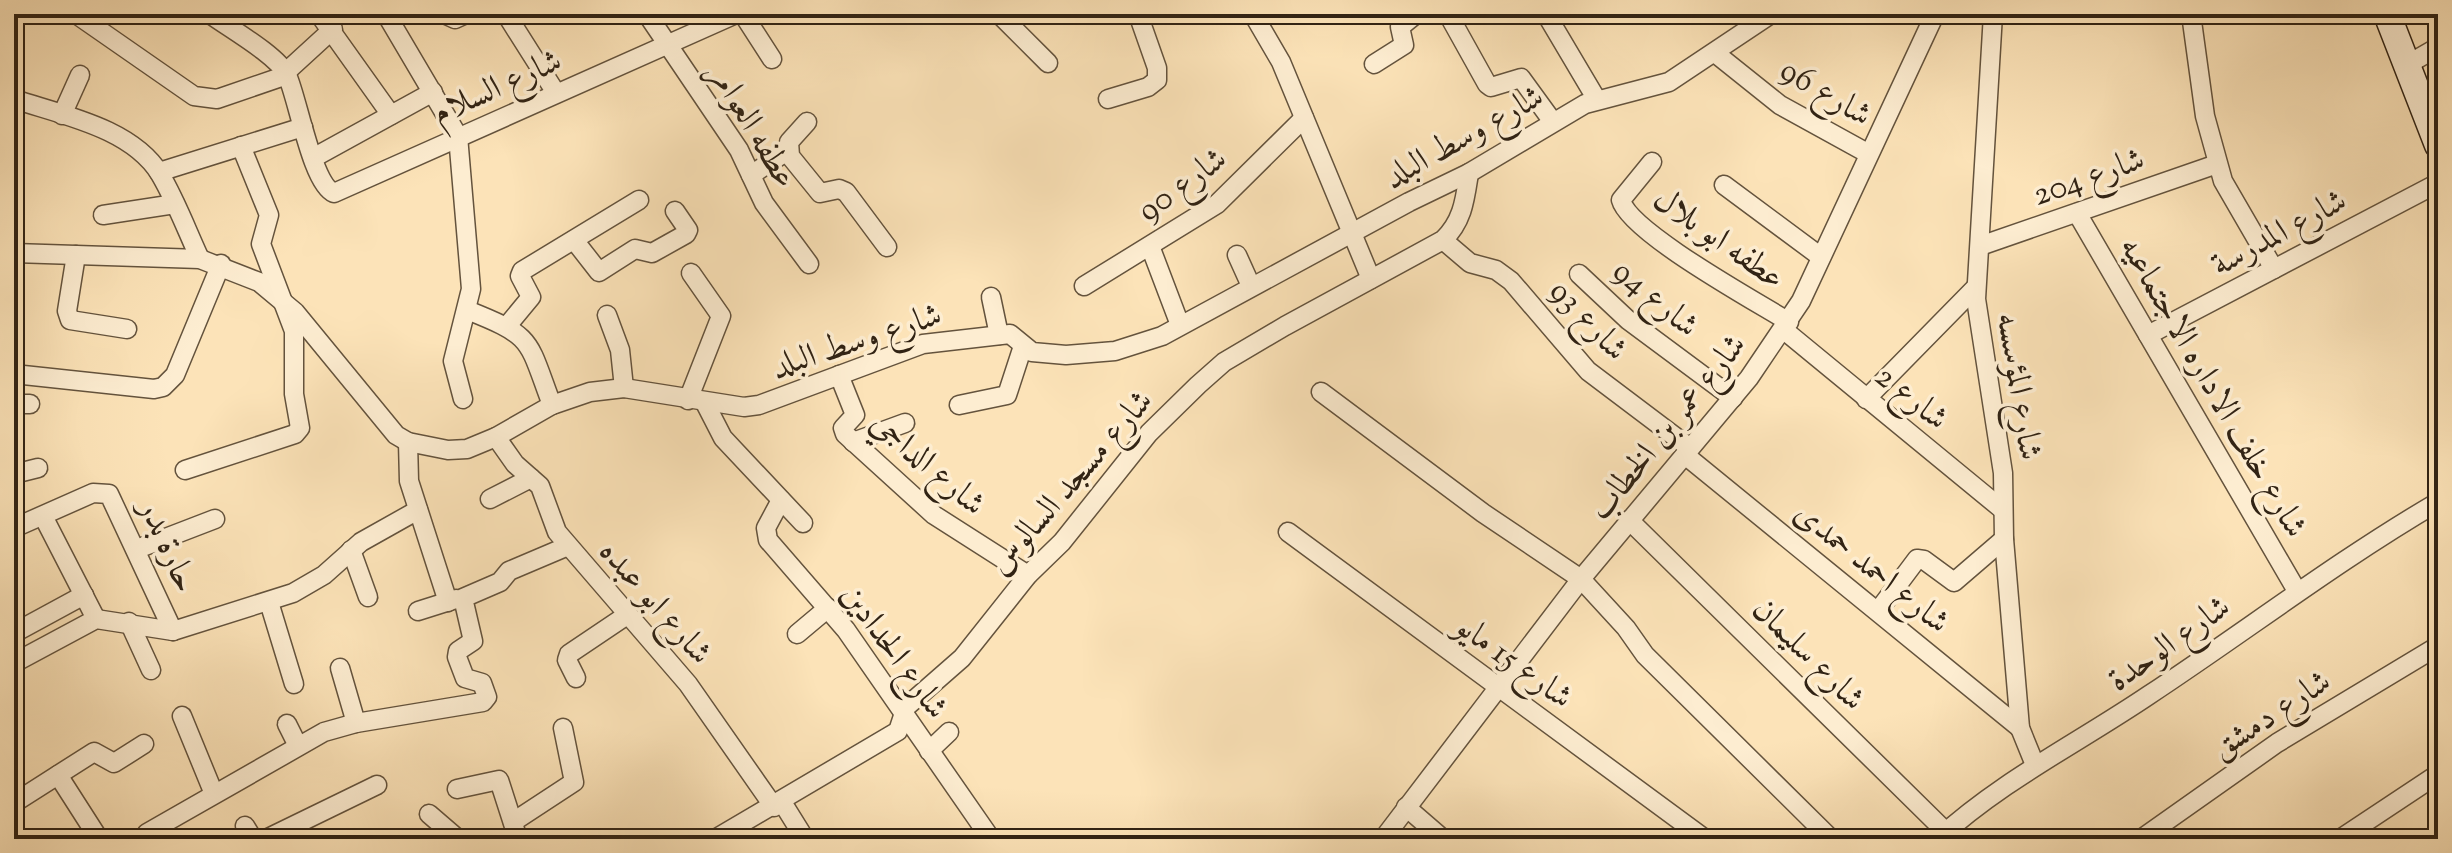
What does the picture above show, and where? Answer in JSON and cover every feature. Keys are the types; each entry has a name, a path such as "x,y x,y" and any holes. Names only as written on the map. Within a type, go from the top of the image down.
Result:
{"street":[{"path":"76,14 194,96 217,99 286,74 327,19 391,115"},
{"path":"210,14 286,74 313,158 433,92"},
{"path":"444,14 455,19 466,14"},
{"path":"506,14 556,93"},
{"name":"عطفه العوامر","path":"647,14 739,150 764,203 809,264"},
{"name":"شارع السلام","path":"313,158 328,190 337,193 458,136 736,14"},
{"path":"743,14 772,59"},
{"path":"999,14 1048,63"},
{"path":"1108,99 1148,87 1157,80 1157,68 1138,14"},
{"path":"1253,14 1281,62 1371,279"},
{"path":"1374,64 1404,45 1400,27 1416,14"},
{"path":"1448,14 1487,84 1491,87 1521,78 1553,122"},
{"path":"1546,14 1597,100"},
{"name":"شارع عمر بن الخطاب","path":"1383,839 1497,685 1629,520 1733,398 1787,326 1935,14"},
{"name":"شارع المؤسسه","path":"1993,14 1976,287 2003,473 2004,539 2020,728 2035,765"},
{"path":"2191,14 2205,116 2217,164 2232,202 2274,269"},
{"path":"2387,14 2438,145"},
{"path":"388,15 458,136 471,289 453,361 463,399"},
{"name":"شارع وسط البلد","path":"408,442 448,450 467,449 496,437 552,405 590,392 624,388 696,401 759,405 923,344 1013,335 1023,346 1037,353 1091,355 1139,345 1469,173 1553,122 1597,100 1669,82 1715,53 1764,15"},
{"path":"2405,66 2438,47"},
{"name":"شارع 96","path":"1715,53 1780,105 1869,154"},
{"path":"62,115 80,75"},
{"path":"14,99 114,135 159,172 200,259"},
{"name":"شارع 90","path":"1084,286 1231,193 1304,118"},
{"name":"عطفه العوامر","path":"807,122 789,142 787,151 820,193 839,189 846,192 887,247"},
{"path":"159,172 303,127"},
{"path":"185,470 298,432 300,424 294,394 294,331 261,244 269,215 241,146"},
{"path":"751,175 787,151"},
{"name":"عطفه ابو بلال","path":"1652,162 1623,193 1621,200 1627,212 1683,258 1787,326"},
{"name":"شارع 204","path":"1980,246 2217,164"},
{"name":"شارع مسجد السالوس","path":"715,839 778,805 898,731 902,712 962,658 1028,575 1062,542 1149,433 1224,362 1443,240 1455,229 1463,212 1469,173"},
{"name":"شارع المدرسة","path":"2148,335 2438,183"},
{"path":"1724,185 1821,257"},
{"path":"507,326 531,297 520,273 639,200"},
{"path":"103,215 175,204"},
{"path":"574,240 599,272 635,249 652,253 686,234 688,230 675,211"},
{"name":"شارع خلف الاداره الاجتماعيه","path":"2077,213 2297,591"},
{"name":"شارع 93","path":"1443,240 1470,263 1496,270 1511,281 1588,371 1687,451"},
{"path":"1150,246 1180,325"},
{"path":"14,253 200,259 221,264 259,282 284,301 387,426 408,442 408,474 418,510 473,641 458,651 457,657 466,679 482,683 485,701 356,723 324,732 147,833 146,839"},
{"path":"76,255 67,311 70,320 127,329"},
{"path":"1237,255 1251,286"},
{"path":"15,369 154,389 163,387 175,375 221,264"},
{"path":"691,273 721,316 696,401 723,438 803,523"},
{"name":"شارع 94","path":"1579,274 1628,320 1733,398"},
{"path":"1866,399 1976,287"},
{"path":"991,297 999,335"},
{"path":"467,310 507,326 529,344 552,405"},
{"path":"607,315 620,350 624,388"},
{"name":"شارع 2","path":"1787,326 1866,399 2003,510"},
{"path":"959,405 1007,395 1023,346"},
{"name":"شارع الداجي","path":"839,375 855,415 843,432 934,515 1028,575"},
{"path":"1321,392 1483,513 1581,579 1626,628 1645,655 1831,839"},
{"path":"853,442 905,423"},
{"name":"شارع ابو عبده","path":"496,437 515,464 545,495 552,523 568,546 688,684 805,839"},
{"name":"شارع احمد حمدى","path":"1687,451 2020,728"},
{"path":"14,474 38,468"},
{"path":"490,499 531,478"},
{"name":"حارة بدر","path":"14,528 93,493 105,491 115,499 173,631"},
{"name":"شارع الحدادين","path":"781,500 765,536 828,608 991,839"},
{"name":"شارع الوحدة","path":"1942,836 2035,765 2155,692 2297,591 2438,502"},
{"path":"14,663 96,619 173,631 269,602 310,585 351,550 418,510"},
{"path":"43,516 96,619"},
{"path":"137,549 215,519"},
{"name":"شارع سليمان","path":"1629,520 1942,836"},
{"name":"شارع 15 مايو","path":"1288,532 1705,839"},
{"path":"1878,611 1917,559 1924,560 1954,582 2004,539"},
{"path":"418,611 500,582 509,571 568,546"},
{"path":"351,550 368,597"},
{"path":"14,633 84,595"},
{"path":"269,602 294,684"},
{"path":"797,634 828,608"},
{"path":"576,678 567,660 569,654 627,615"},
{"path":"129,622 151,670"},
{"name":"شارع دمشق","path":"2141,839 2277,743 2438,646"},
{"path":"340,668 356,723"},
{"path":"182,716 214,794"},
{"path":"287,724 298,746"},
{"path":"457,789 499,780 515,830 574,782 563,728"},
{"path":"929,751 949,732"},
{"path":"14,803 94,752 114,763 144,744"},
{"path":"2340,839 2438,774"},
{"path":"58,775 99,839"},
{"path":"266,839 377,785"},
{"path":"1406,807 1443,839"},
{"path":"429,814 457,839"}]}
